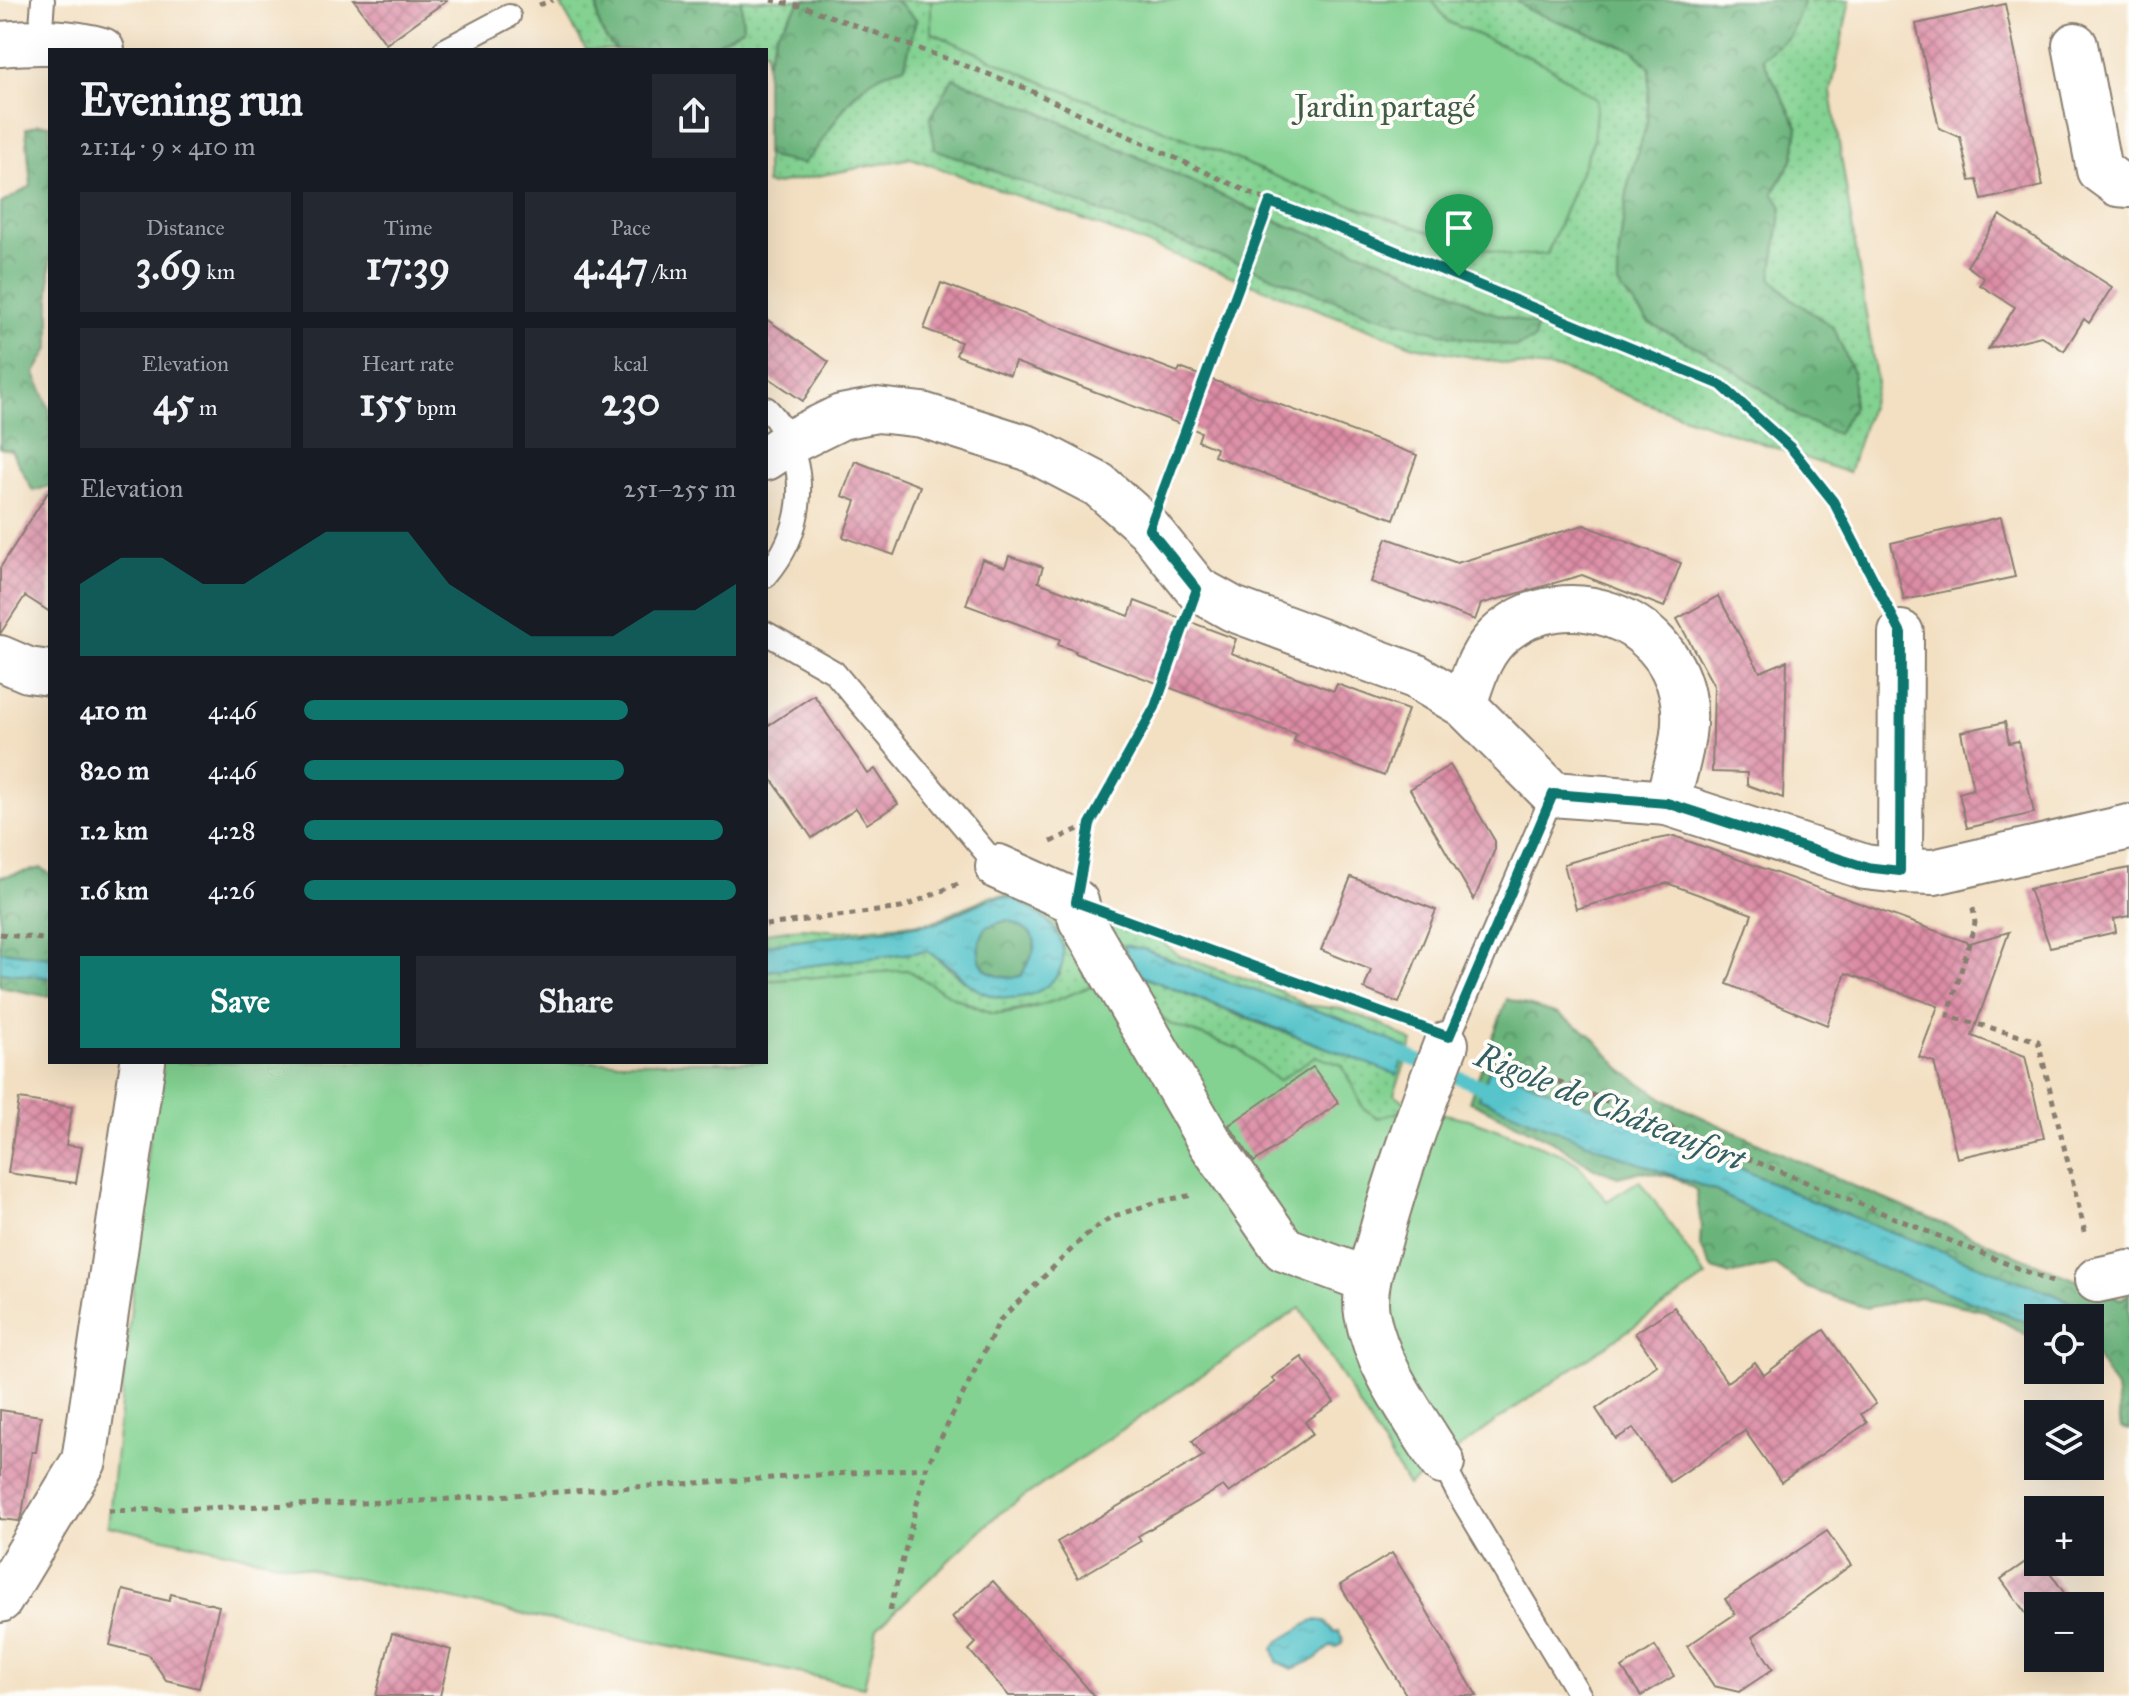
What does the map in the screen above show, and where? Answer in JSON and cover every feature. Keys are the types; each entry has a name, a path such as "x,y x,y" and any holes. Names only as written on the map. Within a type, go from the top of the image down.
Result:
{"street":[{"path":"28,28 96,48"},
{"path":"2075,45 2099,170 2118,184 2129,185"},
{"path":"774,436 877,410 922,415 1028,448 1099,485 1149,529 1197,589 1233,609 1415,676 1464,705 1553,794 1667,803 1865,867 1900,871 1934,872 2129,827"},
{"path":"1464,705 1477,665 1493,643 1517,623 1559,608 1580,607 1628,621 1660,648 1673,669 1682,696 1684,722 1667,803"},
{"path":"1900,871 1901,633"},
{"path":"0,658 28,670 48,673"},
{"path":"998,867 1079,911 1210,1142 1284,1249 1368,1280"},
{"path":"1442,1462 1386,1368 1367,1313 1368,1280 1410,1138 1448,1040"},
{"path":"0,1600 84,1461 143,1064"}],"lane":[{"path":"449,48 509,16"},
{"path":"768,573 784,552 796,526 800,498 798,469 774,436"},
{"path":"768,634 834,672 998,867"},
{"path":"1448,1040 1553,794"},
{"path":"1442,1462 1580,1696"}],"path":[{"path":"771,0 805,7 1018,85 1270,202 1721,385 1791,448 1833,501 1901,633"},
{"path":"1149,529 1270,202"},
{"path":"1197,589 1155,707 1090,824 1079,911 1448,1040 2095,1279"},
{"path":"1966,864 1975,923 1948,1016 2038,1041 2095,1279"},
{"path":"768,925 901,908 998,867"},
{"path":"0,934 48,940"},
{"path":"890,1610 926,1468 1000,1320 1085,1236 1111,1217 1160,1201 1241,1186"},
{"path":"53,1512 420,1501 926,1468"}],"green space":[{"path":"558,0 599,0 600,28 614,48 585,48"},
{"path":"599,0 741,0 743,28 703,48 614,48 600,28"},
{"path":"741,0 802,0 777,32 768,58 768,48 703,48 743,28"},
{"path":"802,0 894,0 916,19 905,66 884,73 855,94 803,164 773,158 768,154 768,58 777,32"},
{"path":"894,0 931,0 931,32 1040,81 1303,188 1432,233 1511,256 1547,254 1593,141 1547,65 1448,22 1432,0 1517,0 1528,10 1634,50 1650,68 1647,123 1628,185 1618,259 1619,285 1649,323 1706,352 1801,419 1834,328 1792,299 1771,278 1782,208 1773,194 1794,157 1798,127 1762,58 1790,36 1803,4 1800,0 1850,0 1831,92 1877,384 1849,473 1659,408 1561,369 1507,364 1414,346 1068,214 911,158 768,184 768,154 773,158 815,151 835,118 863,85 883,72 916,19","holes":["953,79 1044,114 1286,225 1383,260 1450,290 1484,310 1452,336 1375,315 935,149"]},
{"name":"Jardin partagé","path":"931,0 1432,0 1448,22 1547,65 1597,100 1593,141 1547,254 1511,256 1432,233 1303,188 1040,81 931,32"},
{"path":"1517,0 1800,0 1803,4 1790,36 1762,58 1798,127 1794,157 1773,193 1782,207 1771,278 1792,299 1834,328 1853,373 1853,407 1837,434 1801,419 1706,352 1649,323 1618,285 1618,259 1628,185 1647,123 1650,68 1634,50 1528,10"},
{"path":"953,78 1044,114 1286,225 1383,260 1450,290 1484,310 1537,326 1534,340 1515,347 1452,336 1375,315 935,149 930,119"},
{"path":"39,124 48,125 48,350 35,373 48,406 48,487 33,491 11,450 0,448 0,204 31,186 26,129"},
{"path":"41,868 48,873 48,957 0,951 0,877"},
{"path":"1015,895 1038,906 1056,924 1091,986 1050,1003 994,1014 951,996 907,970 768,981 768,971 927,951 979,991 1016,997 1039,989 1060,973 1056,931 1048,921 1013,897 987,900 929,924 768,945 768,933 803,928 843,931 932,922 990,896"},
{"path":"1008,920 1028,931 1035,942 1021,976 998,976 983,966 980,958 979,949 986,927"},
{"path":"1114,921 1158,939 1180,956 1280,991 1306,1005 1341,1009 1379,1023 1413,1042 1394,1094 1415,1108 1378,1118 1363,1108 1342,1065 1315,1056 1278,1082 1239,1049 1170,1024 1138,1004 1109,930","holes":["1124,946 1144,949 1222,980 1339,1018 1407,1048 1397,1074 1144,977 1137,973"]},
{"path":"907,970 964,1003 996,1014 1032,1008 1091,986 1138,1004 1170,1024 1239,1049 1278,1081 1315,1056 1342,1065 1363,1108 1378,1118 1415,1108 1469,1119 1564,1155 1578,1164 1607,1201 1640,1180 1706,1277 1499,1419 1408,1486 1300,1308 996,1516 877,1628 864,1687 108,1526 157,1064 768,1064 768,981"},
{"path":"0,972 48,978 48,997 0,987"},
{"path":"1507,999 1558,1014 1591,1035 1623,1071 1669,1102 1849,1184 2121,1299 2129,1293 2129,1430 2121,1428 2116,1389 2104,1370 2104,1304 2074,1304 1816,1203 1731,1164 1490,1067 1479,1098 1622,1157 1716,1191 1871,1264 2024,1321 2024,1334 1985,1311 1921,1297 1866,1308 1808,1288 1774,1265 1730,1275 1713,1269 1700,1246 1701,1225 1696,1190 1677,1178 1642,1171 1618,1177 1594,1168 1558,1144 1469,1101"}],"water":[{"path":"1010,898 1038,914 1055,931 1063,949 1062,965 1054,979 1040,990 1023,997 1003,998 970,985 927,951 768,971 768,945 937,923 987,900","holes":["1008,920 1028,931 1035,942 1021,976 998,976 983,966 979,949 986,927"]},
{"path":"1123,945 1144,949 1222,980 1339,1018 1407,1048 1397,1075 1144,977 1137,973"},
{"path":"0,951 48,957 48,978 0,972"},
{"path":"1491,1066 1731,1164 1816,1203 2075,1304 2024,1304 2024,1321 1871,1264 1716,1191 1622,1157 1479,1098"},
{"path":"1314,1620 1324,1621 1334,1632 1338,1631 1343,1639 1342,1644 1336,1648 1331,1646 1314,1660 1292,1669 1277,1662 1273,1649 1279,1641"}],"building":[{"path":"354,0 447,0 386,44"},
{"path":"2005,4 2043,186 1982,200 1977,180 1970,181 1960,137 1939,128 1916,24"},
{"path":"2000,215 2112,287 2089,323 2084,319 2064,351 2041,336 1988,349 2015,307 1980,285 1984,278 1967,266"},
{"path":"941,283 1178,372 1180,368 1417,455 1394,519 1214,456 1216,448 1198,441 1201,432 1067,381 1015,362 1010,375 956,355 961,342 924,329"},
{"path":"768,320 829,362 803,401 768,377"},
{"path":"855,461 920,486 894,555 843,537 856,501 842,496"},
{"path":"48,492 48,611 25,596 0,634 0,568"},
{"path":"2001,517 2015,577 1904,600 1891,543"},
{"path":"1584,525 1681,563 1664,607 1582,575 1481,604 1475,620 1371,582 1387,538 1457,563"},
{"path":"1009,556 1043,567 1038,582 1129,616 1135,601 1236,639 1231,653 1334,691 1337,684 1408,710 1384,776 1294,741 1296,734 1075,653 1058,645 1060,639 966,605 982,559 1005,567"},
{"path":"1718,596 1760,672 1787,661 1783,798 1747,785 1747,773 1712,772 1714,686 1677,619"},
{"path":"814,695 868,774 875,769 898,804 867,824 856,808 812,838 768,774 768,726"},
{"path":"2005,722 2009,743 2018,741 2034,813 1967,828 1959,793 1973,789 1961,732"},
{"path":"1450,765 1495,841 1495,849 1474,900 1410,789"},
{"path":"1674,836 1969,943 2009,932 1972,1036 2025,1056 2044,1138 1957,1158 1934,1062 1919,1057 1938,1006 1846,973 1827,1025 1727,984 1752,914 1667,883 1576,909 1564,864"},
{"path":"2129,868 2129,916 2114,919 2116,932 2050,947 2029,889"},
{"path":"1351,877 1436,910 1399,1003 1364,989 1371,970 1321,950"},
{"path":"1313,1067 1339,1103 1254,1162 1229,1125"},
{"path":"19,1099 72,1107 66,1145 82,1147 76,1183 8,1173"},
{"path":"1674,1307 1727,1382 1755,1362 1764,1375 1824,1330 1876,1404 1861,1414 1867,1423 1781,1482 1745,1431 1670,1482 1633,1428 1616,1439 1596,1409 1657,1365 1635,1333"},
{"path":"1302,1357 1334,1402 1305,1422 1313,1434 1229,1493 1223,1486 1138,1536 1141,1541 1078,1578 1057,1542 1203,1456 1192,1441 1276,1382 1272,1378"},
{"path":"0,1410 41,1416 36,1452 32,1452 19,1521 0,1519"},
{"path":"1827,1531 1851,1565 1752,1637 1773,1669 1739,1692 1714,1686 1687,1646 1735,1614 1725,1599"},
{"path":"1392,1553 1477,1696 1407,1696 1340,1585"},
{"path":"2024,1563 2024,1576 2053,1576 2063,1592 2024,1592 2024,1611 2001,1579"},
{"path":"993,1581 1094,1696 1009,1696 969,1650 976,1643 952,1617"},
{"path":"123,1590 169,1601 171,1594 219,1606 199,1688 166,1680 149,1655 110,1645"},
{"path":"392,1633 451,1650 440,1696 376,1696"},
{"path":"1655,1646 1674,1676 1641,1696 1622,1668"}],"waterway":[{"name":"Rigole de Châteaufort","path":"1387,1048 1497,1093"}],"route":[{"path":"1270,202 1459,276 1721,385 1791,448 1833,501 1901,633 1900,871 1865,867 1667,803 1553,794 1449,1037 1076,902 1090,824 1155,707 1197,589 1149,529 1270,202"}]}
